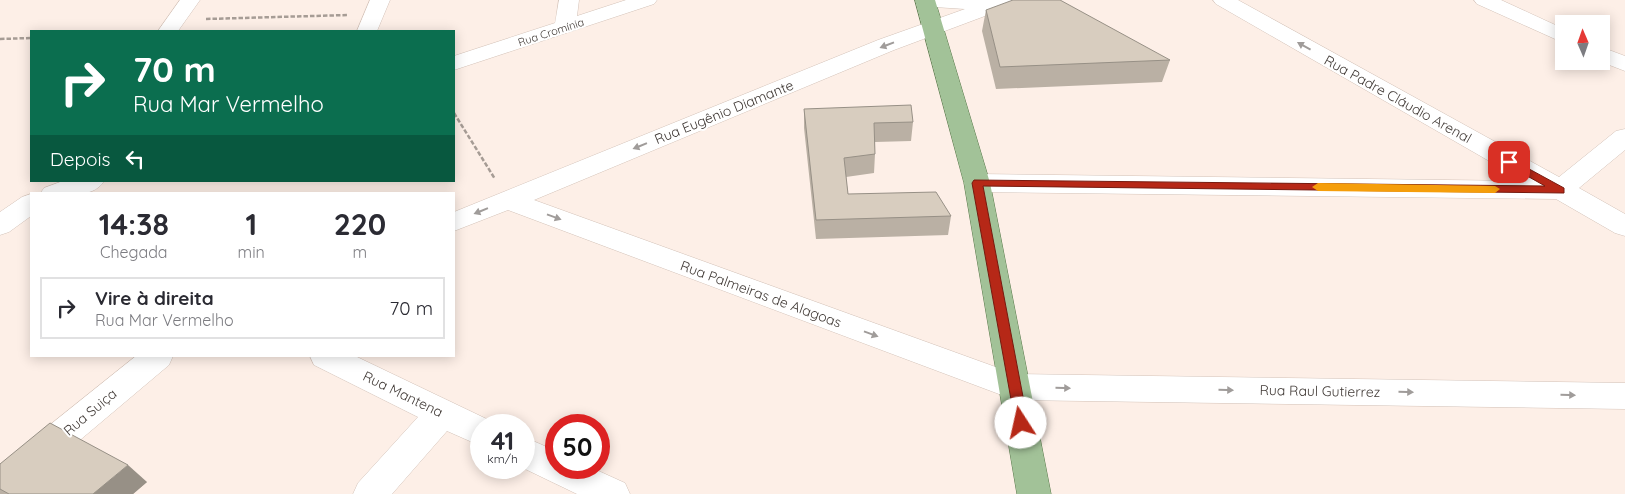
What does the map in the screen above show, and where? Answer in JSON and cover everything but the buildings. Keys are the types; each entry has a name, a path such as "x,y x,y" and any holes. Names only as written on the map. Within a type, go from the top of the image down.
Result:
{"main road":[{"path":"926,1 977,183 1034,494"}],"street":[{"path":"172,26 190,0"},
{"path":"566,27 569,0"},
{"name":"Rua Cromínia","path":"455,63 647,0"},
{"name":"Rua Padre Cláudio Arenal","path":"1223,0 1625,226"},
{"path":"1484,0 1555,32"},
{"name":"Rua Eugênio Diamante","path":"926,1 1003,2"},
{"name":"Rua Eugênio Diamante","path":"455,222 886,46 1003,2"},
{"path":"1610,58 1625,64"},
{"path":"977,183 1560,190 1625,137"},
{"path":"44,192 55,182"},
{"path":"59,192 88,182"},
{"name":"Rua Palmeiras de Alagoas","path":"508,200 1014,387"},
{"name":"Rua Suiça","path":"0,486 157,357"},
{"name":"Rua Mantena","path":"327,357 470,427"},
{"name":"Rua Raul Gutierrez","path":"1014,387 1625,396"},
{"path":"370,494 442,413"},
{"path":"582,479 613,494"}],"path":[{"path":"172,26 374,15"},
{"path":"0,39 30,38"},
{"path":"455,115 508,200"}],"slow traffic":[{"path":"1318,187 1495,189"}],"route":[{"path":"1021,423 977,183 1560,190 1509,162"}]}
